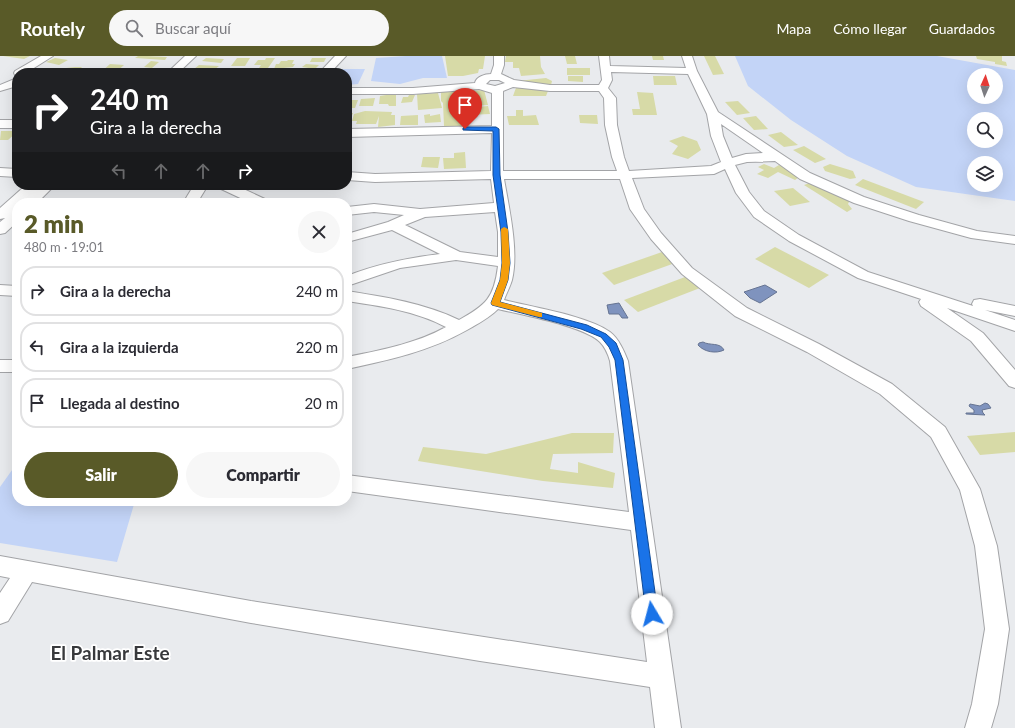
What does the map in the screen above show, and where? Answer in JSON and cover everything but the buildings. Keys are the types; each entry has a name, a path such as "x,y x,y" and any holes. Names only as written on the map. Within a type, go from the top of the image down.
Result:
{"street":[{"path":"31,68 48,56"},
{"path":"167,68 180,56"},
{"path":"178,68 191,56"},
{"path":"329,68 341,56"},
{"path":"352,362 400,352 441,337 483,314 495,303 504,280 506,263 505,232 497,175 496,83 499,56"},
{"path":"687,56 692,71 713,114 717,136 728,164 742,193 760,214 794,238 863,275 1015,326"},
{"path":"602,88 607,80 605,62 692,71"},
{"path":"0,78 12,79"},
{"path":"352,87 406,87 480,84 491,90 496,83 506,78 510,83 550,88 602,88 607,93 610,98 611,125 618,157 623,175 637,209 656,236 687,271 741,312 813,348 886,390 938,432 970,489 986,546 997,629 985,704 978,728"},
{"path":"0,88 12,81"},
{"path":"352,91 413,91 480,84"},
{"path":"713,114 805,176 859,200 914,218 976,235 1015,240"},
{"path":"0,124 12,124"},
{"path":"352,133 496,129"},
{"path":"352,176 375,178 497,175 623,175 714,170 746,158 780,158"},
{"path":"0,172 12,173"},
{"path":"24,198 30,190"},
{"path":"34,198 43,190"},
{"path":"235,190 251,198"},
{"path":"352,210 374,208 420,213 501,207"},
{"path":"352,237 394,225 420,213"},
{"path":"4,224 12,214"},
{"path":"4,224 12,218"},
{"path":"394,225 456,256"},
{"path":"352,278 399,264 456,256 506,263"},
{"path":"0,290 12,291"},
{"path":"910,290 1015,312"},
{"path":"910,290 978,337 1015,382"},
{"path":"352,297 386,302 413,309 449,321 460,327"},
{"path":"495,303 584,327 604,336 613,345 619,360 639,522 668,728"},
{"path":"989,317 1015,312"},
{"path":"978,337 989,317"},
{"path":"0,366 12,366"},
{"path":"352,484 639,522"},
{"path":"0,566 251,612 661,676"},
{"path":"0,613 27,571"}],"shaded area":[{"path":"442,56 447,78 423,78 400,84 371,81 376,58"},
{"path":"735,56 937,56 1015,70 1015,201 916,187 847,156 791,120 748,86"},
{"path":"352,69 365,69 358,84 352,85"},
{"path":"765,285 777,292 760,303 750,298 744,292"},
{"path":"619,303 628,318 622,318 619,314 609,314 607,305"},
{"path":"703,342 720,346 724,350 717,352 707,351 698,345 699,343"},
{"path":"985,403 991,408 982,410 985,415 966,414 974,413 974,410 969,406 970,404 980,406"},
{"path":"12,470 12,506 134,506 117,562 0,543 0,487"}],"slow traffic":[{"path":"504,229 506,263 504,280 495,303 539,315"}],"district":[{"name":"El Palmar Este","path":"110,653"}],"route":[{"path":"465,129 496,129 497,175 505,232 506,263 504,280 495,303 584,327 604,336 613,345 619,360 652,614"}]}
